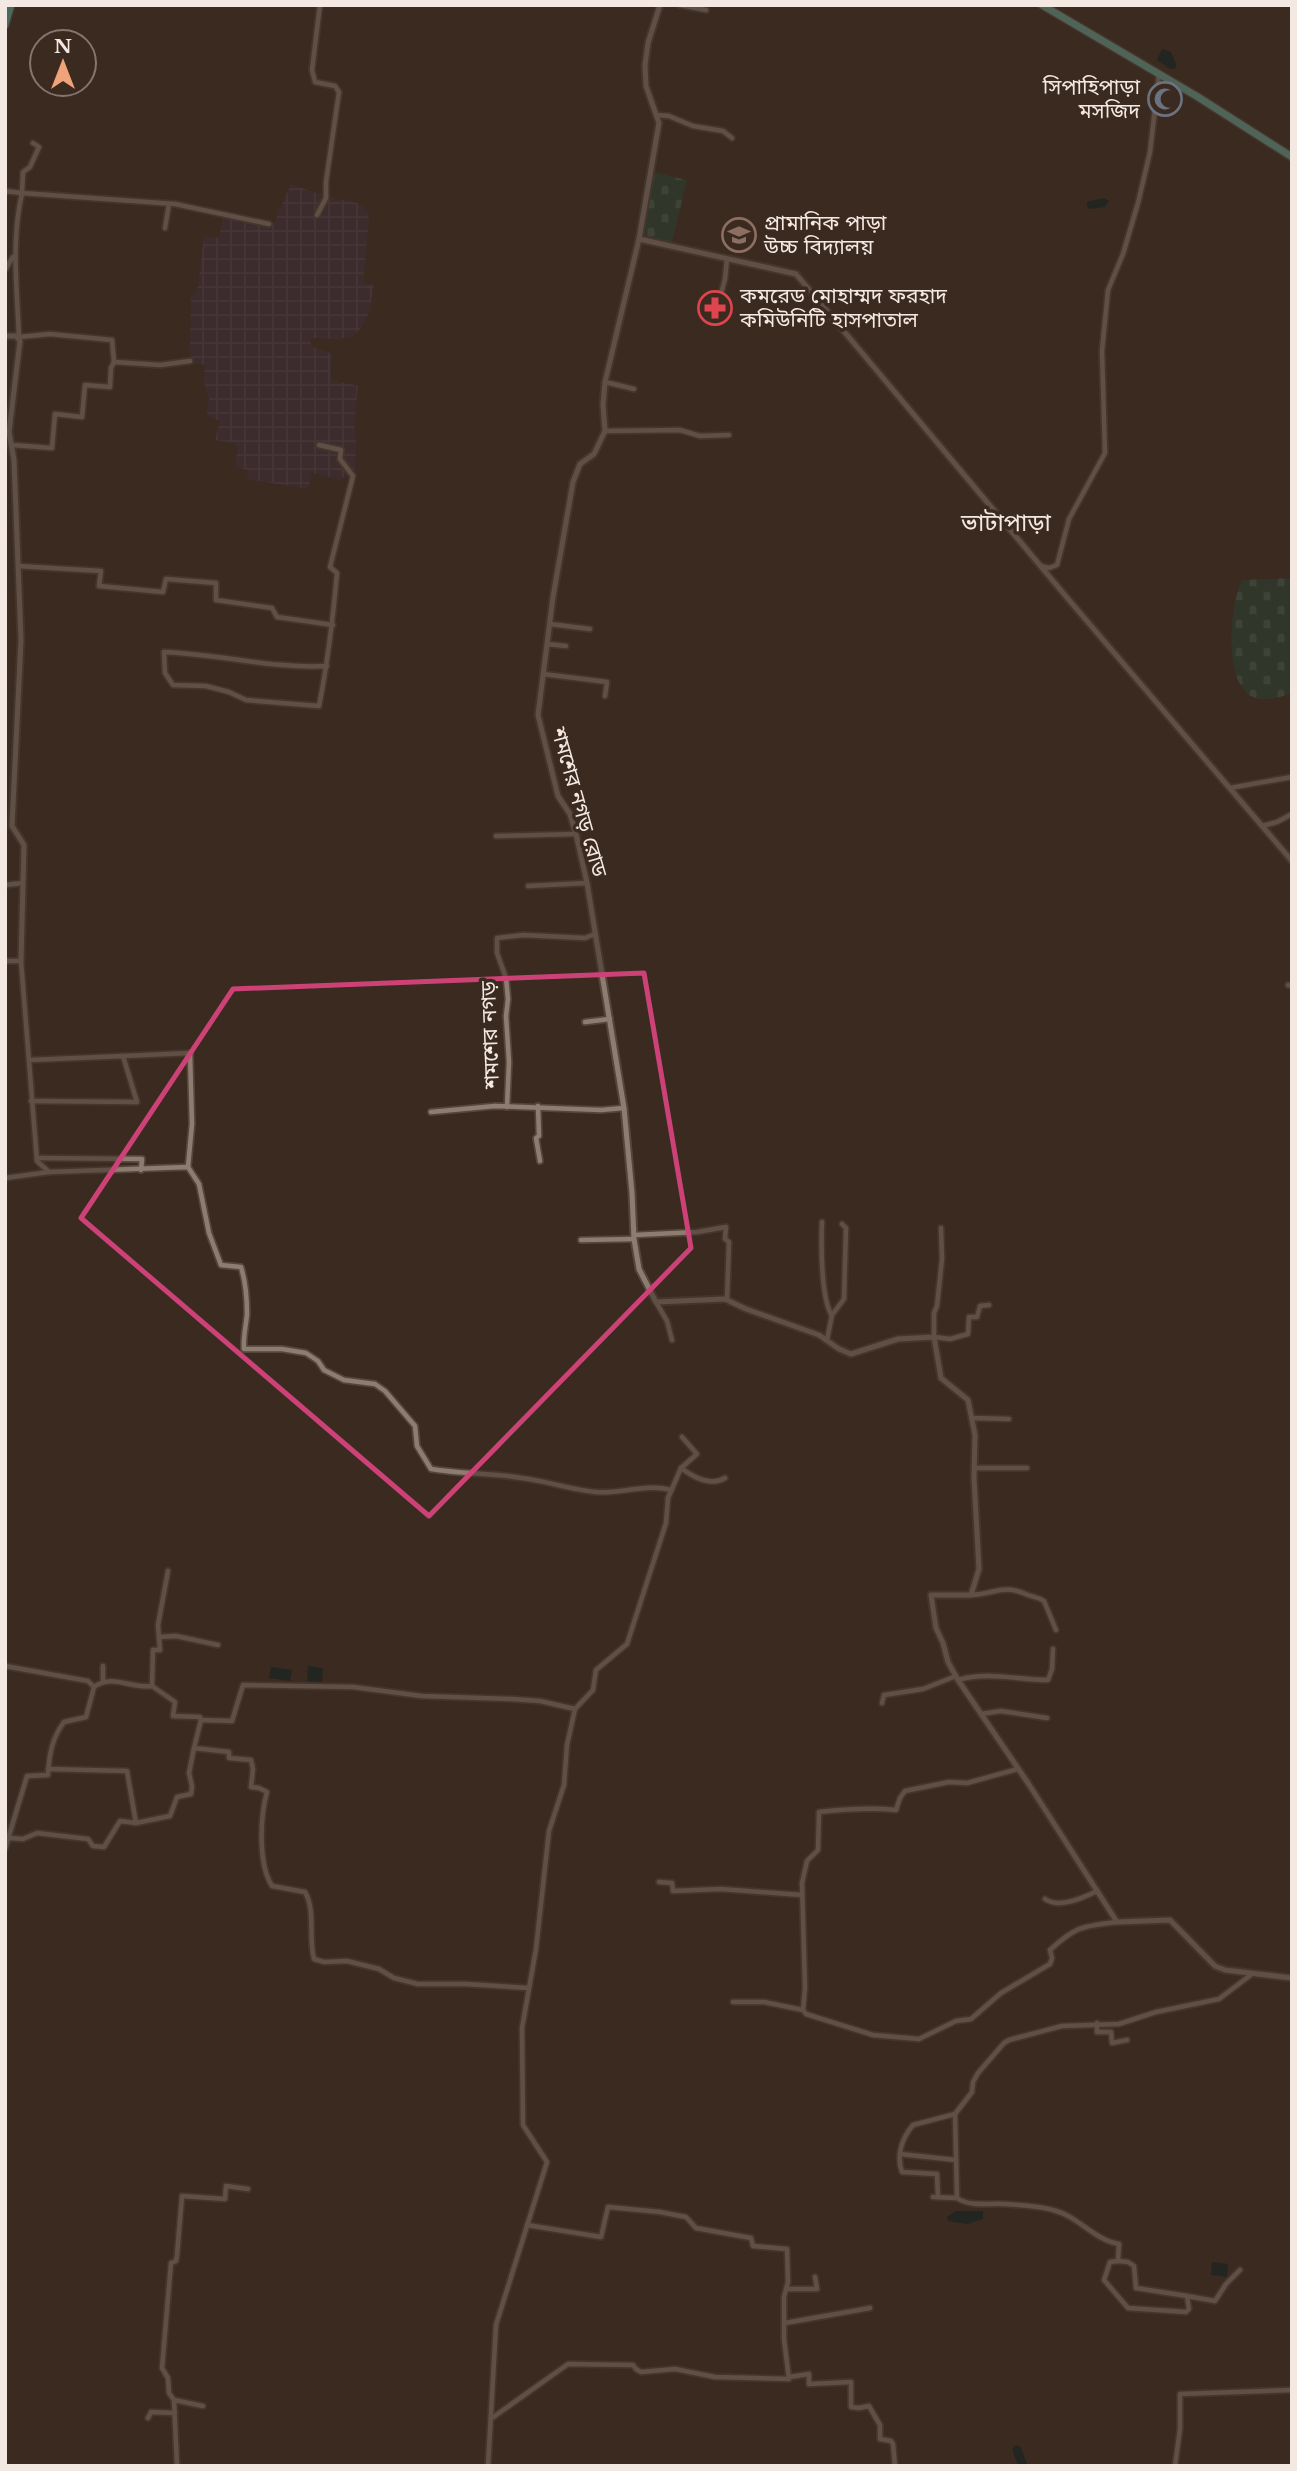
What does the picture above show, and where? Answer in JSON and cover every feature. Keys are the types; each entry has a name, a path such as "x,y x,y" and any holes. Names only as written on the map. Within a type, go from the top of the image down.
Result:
{"highway":[{"path":"5,25 11,5"}],"main road":[{"path":"1042,5 1159,74 1292,158"}],"street":[{"path":"317,215 326,198 339,92 335,86 315,82 312,70 320,5"},
{"path":"660,5 648,43 645,64 646,86 659,123 639,239 605,382 605,430 680,430 700,436 729,435"},
{"path":"680,5 706,10"},
{"path":"1040,566 1049,568 1057,565 1069,519 1105,453 1102,351 1108,290 1123,254 1138,203 1150,152 1159,74"},
{"path":"656,115 669,116 693,126 723,131 732,138"},
{"path":"33,143 39,147 30,167 23,172 22,193 16,219 19,337 9,432 12,444 21,640 12,826 24,845 21,961 37,1161 49,1172"},
{"path":"5,191 169,204 269,224"},
{"path":"165,228 169,204"},
{"path":"639,239 730,257 796,274 1292,861"},
{"path":"5,270 13,257"},
{"path":"718,305 730,257"},
{"path":"5,336 50,334 112,340 114,362 110,387 85,385 82,416 55,414 51,448 12,444"},
{"path":"114,362 160,365 190,360"},
{"path":"605,382 634,389"},
{"name":"শমশের নগড় রোড","path":"605,430 594,454 580,464 573,482 538,715 558,796 570,814 587,883 624,1108 639,1269 655,1301"},
{"path":"319,445 341,450 340,459 353,475 330,568 337,573 333,625 327,666 319,706 246,700 206,686 173,685 165,673 164,652 300,667 327,666"},
{"path":"18,566 100,571 99,586 163,592 166,579 216,583 216,600 272,608 276,617 333,625"},
{"path":"550,624 590,629"},
{"path":"547,644 566,646"},
{"path":"544,674 607,682 605,696"},
{"path":"1230,788 1292,777"},
{"path":"1262,826 1292,814"},
{"path":"496,836 576,834"},
{"path":"5,885 23,883"},
{"path":"528,886 587,883"},
{"name":"শমশের নগড়","path":"507,1107 508,999 496,938 523,935 585,938 595,934"},
{"path":"5,961 21,961"},
{"path":"584,1022 610,1019"},
{"path":"30,1060 190,1053 192,1124 188,1167 199,1184 209,1233 221,1265 241,1268 246,1283 244,1349 282,1349 306,1353 318,1361 324,1370 344,1380 374,1384 385,1391 415,1426 417,1446 431,1469 466,1475 497,1474 595,1492 624,1492 651,1487 671,1490"},
{"path":"31,1101 137,1102 123,1056"},
{"name":"শমশের নগড়","path":"430,1112 483,1106 601,1110 624,1108"},
{"path":"538,1106 539,1136 536,1138 540,1161"},
{"path":"37,1158 142,1159 141,1170"},
{"path":"5,1178 49,1172 188,1167"},
{"path":"822,1222 821,1246 827,1301 832,1315"},
{"path":"827,1340 832,1315 844,1299 846,1228 842,1224"},
{"path":"581,1240 726,1227 726,1239 729,1242 727,1300"},
{"path":"941,1228 942,1259 933,1337 941,1377 968,1400 975,1435 979,1569 971,1595"},
{"path":"672,1340 667,1321 655,1301 719,1298 727,1300 746,1310 819,1335 851,1354 898,1339 950,1339 968,1334 969,1317 977,1317 980,1306 989,1305"},
{"path":"972,1418 1009,1419"},
{"path":"488,2466 496,2325 547,2162 523,2125 522,2028 538,1936 549,1831 564,1785 566,1745 575,1709 593,1689 596,1670 627,1644 666,1523 671,1490 681,1468 697,1454 682,1437"},
{"path":"681,1468 695,1479 719,1482 725,1478"},
{"path":"975,1468 1027,1468"},
{"path":"152,1686 153,1650 160,1650 158,1625 168,1571"},
{"path":"1056,1630 1044,1601 1019,1589 1004,1588 971,1595 931,1595 936,1628 948,1662 957,1678 1117,1922"},
{"path":"159,1637 176,1636 218,1645"},
{"path":"882,1703 884,1695 923,1689 957,1678 997,1676 1048,1680 1053,1649"},
{"path":"5,1666 88,1681 94,1687"},
{"path":"103,1666 103,1682"},
{"path":"5,1849 27,1776 48,1775 56,1732 64,1721 86,1717 94,1687 110,1680 152,1686 174,1702 173,1716 200,1717 201,1720 232,1721 243,1685 354,1687 422,1696 540,1701 575,1709"},
{"path":"980,1714 1001,1711 1047,1718"},
{"path":"9,1838 23,1839 37,1833 88,1839 93,1846 104,1847 120,1821 135,1822 170,1816 177,1797 191,1794 189,1773 201,1720"},
{"path":"194,1748 229,1752 229,1758 250,1760 253,1769 251,1787 267,1792 262,1807 263,1861 268,1880 272,1886 305,1892 311,1899 311,1948 314,1959 324,1962 347,1961 379,1969 394,1978 418,1984 529,1988"},
{"path":"48,1769 127,1771 135,1822"},
{"path":"803,2010 805,1988 802,1884 807,1861 818,1850 819,1812 873,1807 897,1810 905,1791 950,1782 967,1783 1018,1769"},
{"path":"659,1882 672,1883 673,1891 721,1889 802,1895"},
{"path":"1045,1899 1055,1904 1086,1897 1097,1891"},
{"path":"733,2002 764,2002 803,2010 806,2014 873,2035 919,2039 956,2021 971,2018 1001,1993 1050,1964 1050,1950 1079,1928 1090,1924 1117,1922 1170,1920 1215,1966 1252,1974 1292,1978"},
{"path":"1118,2261 1119,2244 1106,2242 1079,2221 1054,2210 1005,2204 964,2203 957,2198 935,2197 937,2174 902,2172 901,2142 913,2125 955,2114 972,2092 978,2073 1004,2043 1062,2026 1119,2024 1156,2011 1219,1999 1252,1974"},
{"path":"1097,2023 1097,2032 1111,2032 1112,2043 1127,2040"},
{"path":"955,2114 957,2198"},
{"path":"900,2154 956,2160"},
{"path":"177,2466 174,2400 169,2393 168,2378 162,2368 171,2263 176,2260 177,2255 182,2196 225,2199 226,2186 248,2189"},
{"path":"527,2225 601,2237 608,2207 686,2217 696,2228 751,2238 752,2246 787,2249 785,2323 789,2377"},
{"path":"1187,2296 1189,2309 1186,2312 1128,2308 1104,2280 1110,2262 1128,2262 1134,2266 1136,2288 1187,2296 1214,2301 1240,2270"},
{"path":"786,2289 817,2289 815,2277"},
{"path":"785,2323 870,2308"},
{"path":"492,2419 568,2364 633,2365 641,2372 675,2370 715,2377 789,2379 809,2374 809,2384 851,2382 850,2407 869,2406 880,2424 880,2439 893,2444 895,2466"},
{"path":"1175,2466 1180,2429 1180,2393 1292,2390"},
{"path":"174,2400 203,2406"},
{"path":"148,2418 151,2412 174,2413"}],"highlighted area":[{"path":"644,973 691,1248 429,1516 81,1218 233,989"}],"shaded area":[{"path":"291,184 327,197 357,203 368,212 363,283 374,285 369,312 362,327 353,336 310,340 312,347 331,353 331,380 358,386 354,423 355,469 340,480 312,473 308,489 247,479 248,470 235,467 238,447 235,443 215,440 220,421 207,415 209,399 204,382 205,365 191,363 190,352 191,296 196,294 198,285 204,236 219,238 223,216 270,227 276,221 278,210"}],"green space":[{"path":"653,172 687,180 672,243 642,237"},
{"path":"1292,578 1291,694 1262,699 1253,697 1243,689 1233,660 1232,624 1238,592 1242,580"}],"water":[{"path":"1162,49 1171,52 1176,64 1175,69 1170,69 1157,60"},
{"path":"1104,198 1109,201 1105,207 1087,207 1087,202"},
{"path":"308,1666 323,1668 322,1682 307,1681"},
{"path":"271,1667 292,1670 290,1681 269,1678"},
{"path":"956,2211 983,2211 983,2219 967,2224 948,2221 947,2217"},
{"path":"1212,2262 1228,2264 1227,2277 1211,2275"}],"waterway":[{"path":"1017,2450 1023,2466"}],"place":[{"name":"সিপাহিপাড়া মসজিদ","path":"1165,99"},
{"name":"প্রামানিক পাড়া উচ্চ বিদ্যালয়","path":"739,235"},
{"name":"কমরেড মোহাম্মদ ফরহাদ কমিউনিটি হাসপাতাল","path":"715,308"}],"district":[{"name":"ভাটাপাড়া","path":"1006,522"}]}
